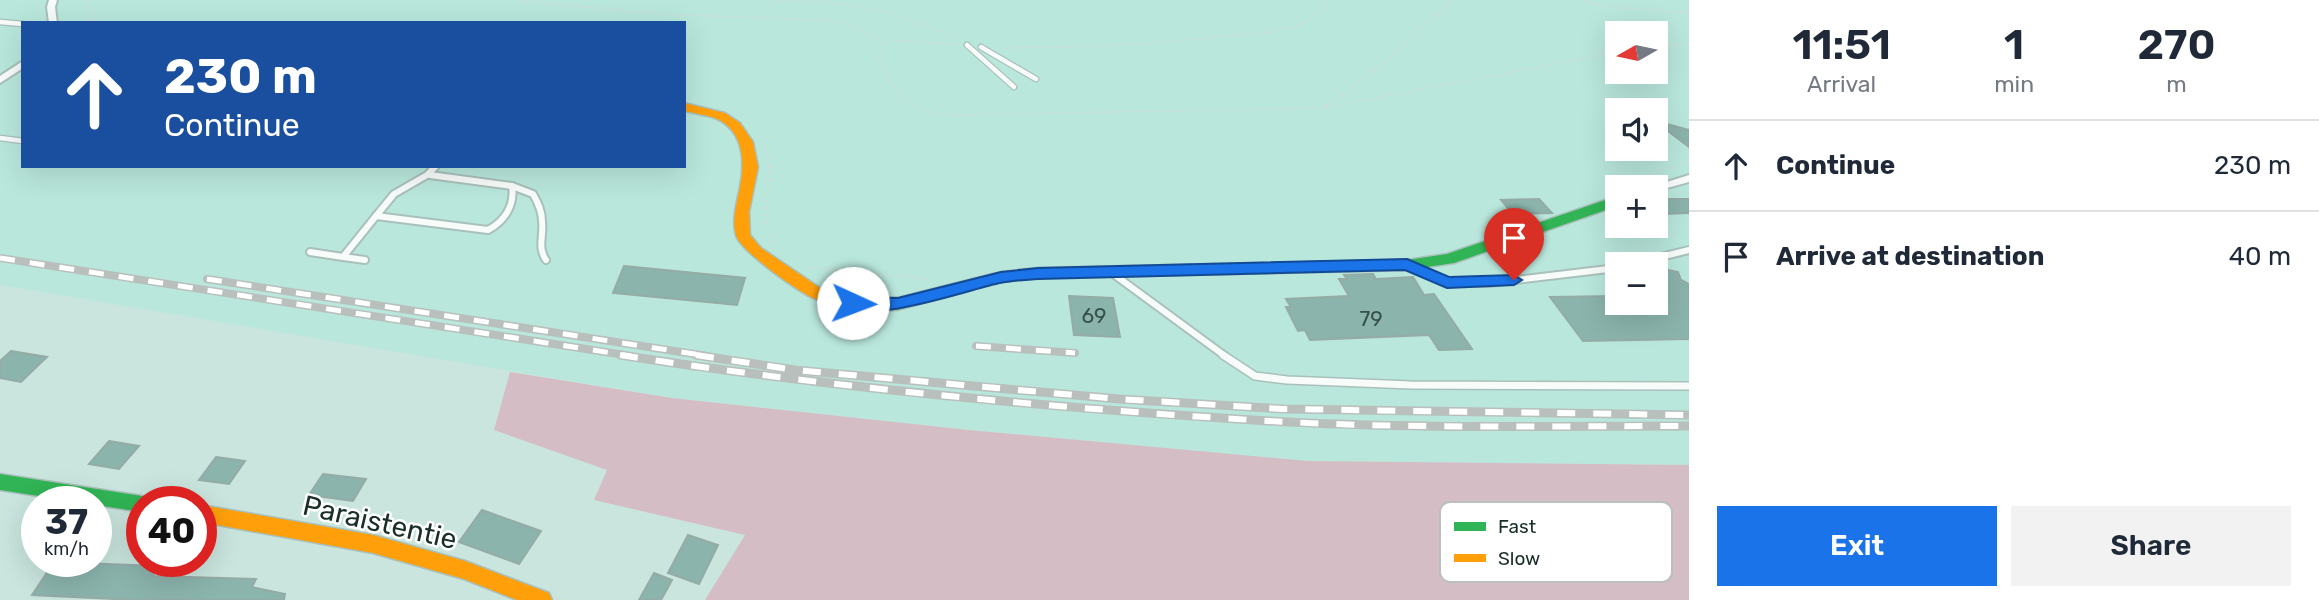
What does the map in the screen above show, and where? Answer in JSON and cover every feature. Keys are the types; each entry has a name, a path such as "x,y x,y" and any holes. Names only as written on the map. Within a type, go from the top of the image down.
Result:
{"street":[{"path":"52,21 53,0"},
{"path":"0,80 21,65"},
{"path":"686,107 721,116 735,126 747,142 751,167 743,212 743,236 756,252 818,294 853,303 898,304 1001,277 1407,265 1449,259 1605,199"},
{"path":"1668,184 1689,178"},
{"path":"0,482 126,501"},
{"name":"Paraistentie","path":"217,516 373,544 465,570 542,600"}],"lane":[{"path":"0,22 21,24"},
{"path":"967,45 998,69 1014,87"},
{"path":"981,47 1036,79"},
{"path":"0,138 21,141"},
{"path":"430,175 435,168"},
{"path":"343,257 394,194 412,182 430,175 512,186 533,194 542,209 544,226 540,251 546,260"},
{"path":"376,216 488,230 499,226 510,209 514,194 512,186"},
{"path":"1668,255 1689,250"},
{"path":"310,252 365,260"},
{"path":"1407,265 1447,283 1490,283 1605,269"},
{"path":"1110,272 1227,359 1255,376 1411,385 1689,386"}],"path":[{"path":"89,0 94,21"},
{"path":"776,0 831,3 888,12 981,47 1126,45 1272,32 1303,23 1321,12 1330,0"},
{"path":"1323,108 1361,84 1388,56 1454,0"},
{"path":"1578,0 1618,8 1689,12"},
{"path":"525,1 664,14 839,21 883,40 967,45"},
{"path":"883,40 879,59 900,98 923,113 975,115 1323,108 1605,54"},
{"path":"1668,46 1689,44"},
{"path":"763,143 771,165 763,217 765,231 776,249"},
{"path":"1658,175 1689,161"},
{"path":"806,266 813,269 937,279"}],"shaded area":[{"path":"0,0 1689,0 1689,465 1308,461 969,430 672,398 0,285"},
{"path":"510,372 672,398 969,430 1308,461 1689,465 1689,600 705,600 745,535 594,500 607,470 494,430"}],"building":[{"path":"1668,124 1689,130 1689,147 1668,131"},
{"path":"1539,199 1552,213 1513,214 1501,200"},
{"path":"1668,199 1689,199 1689,213 1668,214"},
{"path":"624,266 745,278 737,305 613,293"},
{"path":"1668,270 1678,272 1681,280 1689,284 1689,339 1583,341 1550,297 1605,296 1605,315 1668,315"},
{"path":"1373,274 1376,279 1413,277 1424,295 1434,294 1472,349 1439,350 1429,335 1310,340 1305,330 1298,331 1286,307 1291,307 1286,299 1349,296 1339,279 1347,279 1344,275"},
{"path":"1069,296 1113,298 1120,337 1074,335"},
{"path":"11,351 47,357 21,382 0,378 0,361"},
{"path":"109,441 139,446 119,469 89,464"},
{"path":"216,457 245,461 229,484 199,480"},
{"path":"323,474 366,479 353,501 309,495"},
{"path":"482,510 541,531 519,564 459,542"},
{"path":"688,535 718,545 699,584 668,573"},
{"path":"112,564 126,565 126,577 256,579 252,587 285,594 284,600 135,600 32,595 44,577 112,577"},
{"path":"654,573 672,580 661,600 639,600"}],"railway":[{"path":"0,258 631,356"},
{"path":"207,279 707,356"},
{"path":"976,346 1075,353"},
{"path":"620,355 862,387 1187,416 1374,425 1689,426"},
{"path":"696,355 795,370 1119,399 1283,409 1689,415"}],"traffic: fast":[{"path":"897,304 1001,277 1038,273 1407,265 1449,259 1605,205"},
{"path":"0,482 126,502"}],"traffic: slow":[{"path":"686,107 721,116 735,126 746,142 751,167 742,212 743,236 756,252 818,294 853,303 897,304"},
{"path":"217,516 373,544 465,570 542,600"}],"route":[{"path":"853,303 898,304 1001,277 1038,273 1407,265 1447,283 1514,280"}]}
